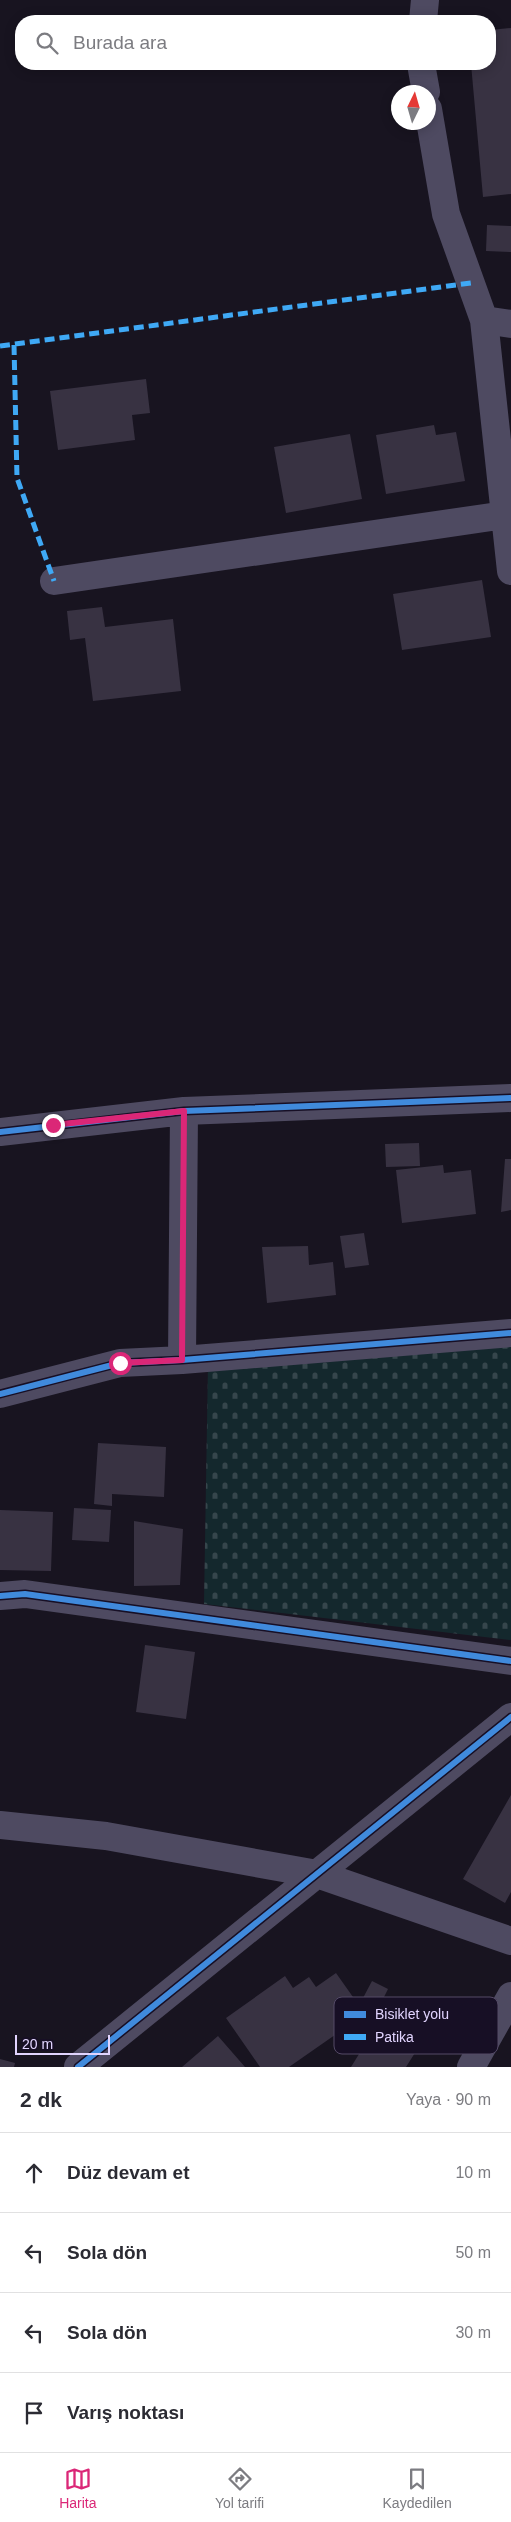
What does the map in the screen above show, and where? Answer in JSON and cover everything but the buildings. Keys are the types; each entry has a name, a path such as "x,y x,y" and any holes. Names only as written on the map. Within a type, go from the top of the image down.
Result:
{"street":[{"path":"424,15 425,0"},
{"path":"422,70 425,85"},
{"path":"432,130 446,214 484,320 511,571"},
{"path":"484,320 511,324"},
{"path":"54,581 505,515"},
{"path":"0,1132 184,1111 511,1098"},
{"path":"182,1360 184,1111"},
{"path":"0,1394 120,1363 182,1360 511,1333"},
{"path":"0,1596 25,1594 511,1661"},
{"path":"78,2067 511,1717"},
{"path":"0,1825 106,1836 317,1874 511,1941"},
{"path":"498,2020 511,1996"},
{"path":"472,2067 479,2054"}],"green space":[{"path":"511,1342 511,1640 204,1604 208,1364"}],"marked path":[{"path":"0,346 471,283"},
{"path":"14,345 17,478 54,581"}],"cycle path":[{"path":"0,1132 184,1111 511,1098"},
{"path":"0,1394 120,1363 182,1360 511,1333"},
{"path":"0,1596 25,1594 511,1661"},
{"path":"78,2067 511,1717"}],"route":[{"path":"53,1125 184,1111 182,1360 120,1363"}]}
